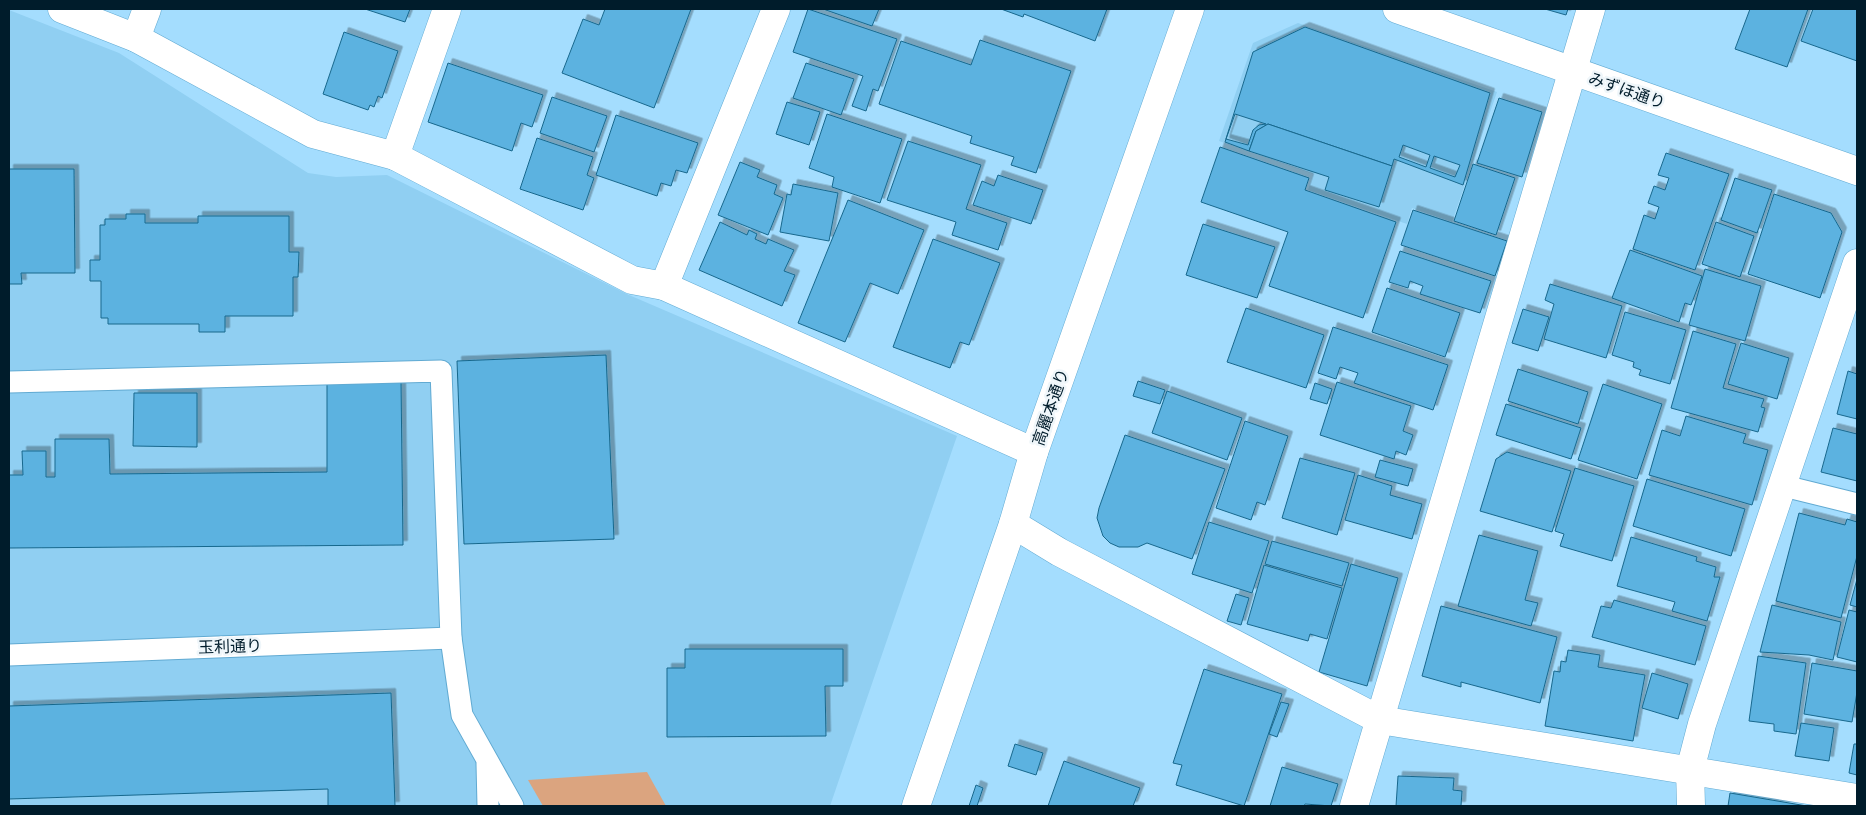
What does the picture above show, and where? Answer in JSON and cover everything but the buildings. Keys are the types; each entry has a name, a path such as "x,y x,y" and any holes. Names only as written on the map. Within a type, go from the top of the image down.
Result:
{"street":[{"path":"62,9 136,38 313,134 395,156 632,280 664,286 1034,452"},
{"path":"136,38 147,9"},
{"path":"395,156 447,9"},
{"path":"664,286 776,9"},
{"name":"高麗本通り","path":"916,806 1013,524 1034,452 1190,9"},
{"name":"みずほ通り","path":"1397,9 1857,171"},
{"path":"1354,806 1591,9"},
{"path":"1691,806 1690,770 1702,724 1784,486 1857,263"},
{"path":"1013,524 1059,552 1380,720 1857,798"}],"lane":[{"path":"9,382 442,371 451,638 462,715 513,806"},
{"path":"1784,486 1857,504"},
{"name":"玉利通り","path":"9,655 451,638"},
{"path":"486,759 488,806"}],"shaded area":[{"path":"9,10 119,53 308,173 336,177 387,175 629,295 957,436 830,806 9,806"},
{"path":"1298,23 1497,92 1452,222 1412,208 1407,224 1308,190 1313,174 1219,141 1253,43"},
{"path":"647,772 666,806 543,806 528,780"}]}
